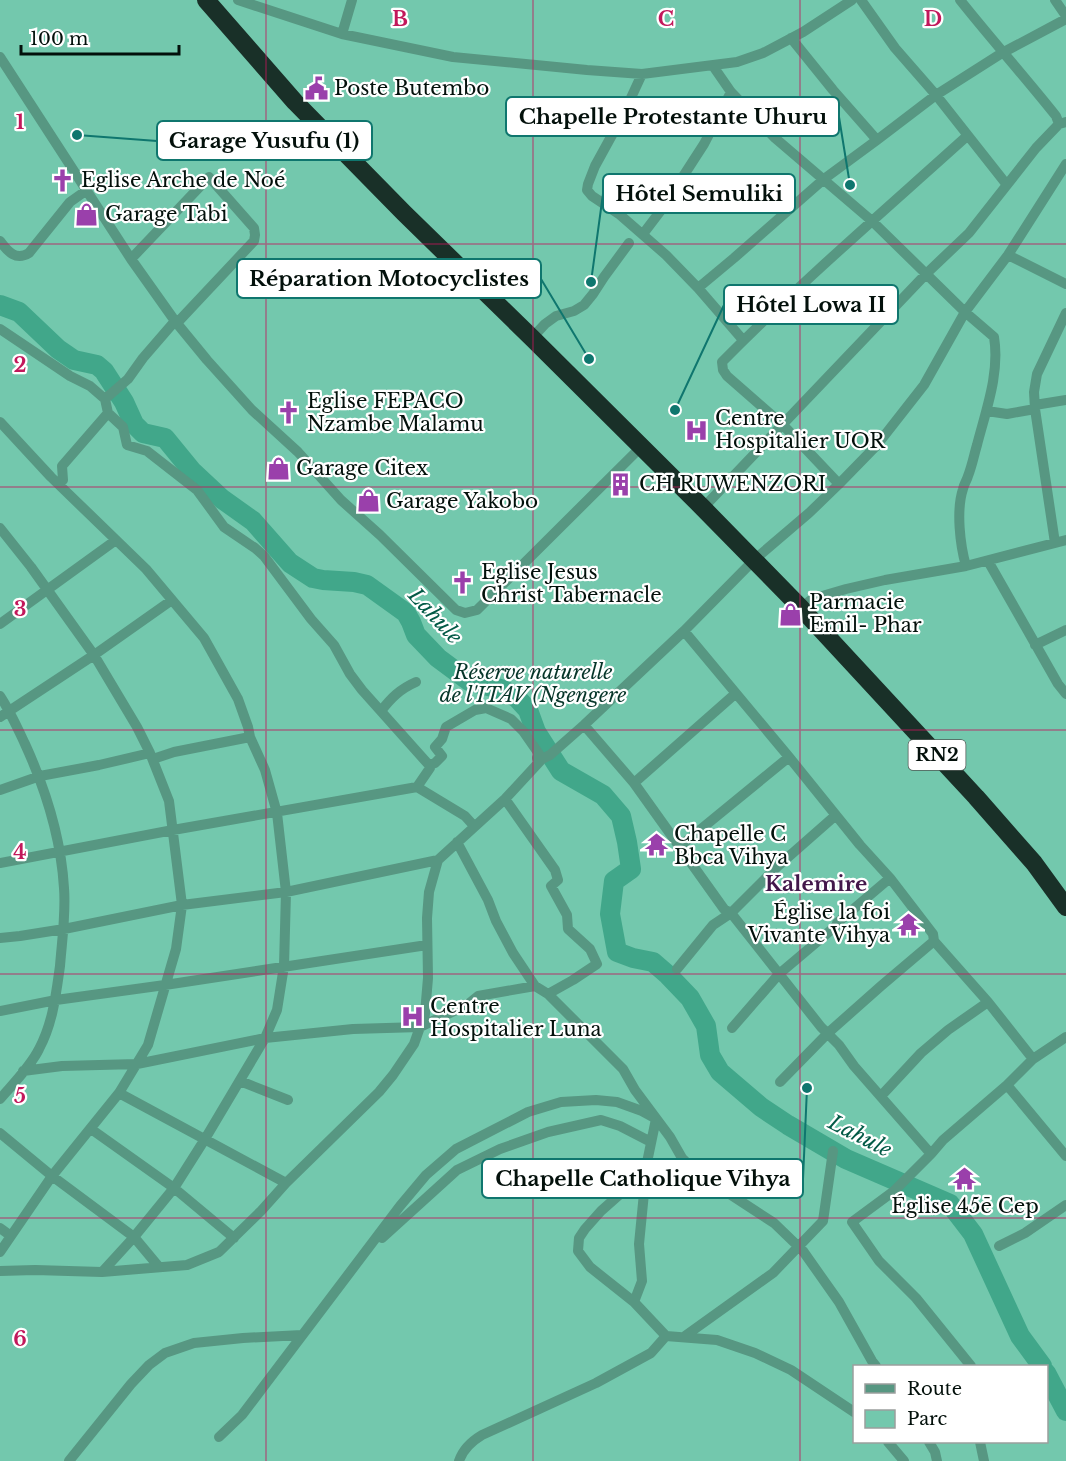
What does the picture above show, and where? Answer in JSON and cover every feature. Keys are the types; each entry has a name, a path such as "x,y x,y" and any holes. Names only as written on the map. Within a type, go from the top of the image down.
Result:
{"highway":[{"name":"RN2","path":"206,0 295,102 404,213 642,446 801,608 976,796 1035,863 1066,907"}],"street":[{"path":"342,34 352,0"},
{"path":"240,1 342,34 453,57 642,74 737,62 763,53 803,33 852,0"},
{"path":"861,0 895,48 936,94 1006,185"},
{"path":"703,508 926,274 969,233 1036,148 1062,123 960,0"},
{"path":"698,288 824,178 936,94 1066,17 1055,0"},
{"path":"791,38 877,140"},
{"path":"0,57 131,259 176,322 207,360 252,410 298,452 341,500 456,610 465,613 477,610 642,446"},
{"path":"713,66 731,92 775,138 872,221 965,312 994,337 997,357 987,411 961,501 960,532 966,566"},
{"path":"642,74 595,166 587,190 666,255 743,340"},
{"path":"643,234 699,152 731,92"},
{"path":"839,484 783,424 727,376 722,362 872,221 968,136"},
{"path":"0,1271 102,1272 187,1265 219,1252 379,1092 393,1076 414,1044 422,1026 428,978 429,892 438,860 505,799 541,760 550,755 584,725 684,631 754,560 808,513 877,445 924,385 965,312 1008,255 1066,164"},
{"path":"105,399 128,379 142,358 254,241 254,228 209,177 131,259"},
{"path":"0,241 7,250 18,257 23,257 29,253 70,202 87,190"},
{"path":"532,338 556,316 574,311 584,305 629,243"},
{"path":"1008,255 1066,284"},
{"path":"801,608 812,599 846,589 966,566 1061,542 1034,392 1037,374 1066,313"},
{"path":"0,329 70,376 90,386 105,399 108,413 123,427 128,445 147,451 197,490 224,527 264,556 311,619 334,645 362,690 429,765 430,768 417,787"},
{"path":"987,411 1007,414 1066,400"},
{"path":"58,484 63,480 62,466 108,413"},
{"path":"2,427 146,569 204,638 238,699 250,737 265,770 277,813 286,892 284,966 277,1010 265,1038 174,1188 134,1238 102,1272"},
{"path":"0,528 94,655 152,756 169,801 182,905 176,949 148,1045 119,1093 51,1176 0,1252"},
{"path":"0,624 116,540"},
{"path":"988,561 1035,645 1066,694"},
{"path":"0,717 172,600"},
{"path":"1035,645 1066,630"},
{"path":"684,631 860,845 890,878 933,934 934,941 988,1002 1033,1059"},
{"path":"381,711 392,697 416,682"},
{"path":"634,783 735,694"},
{"path":"0,696 10,711 40,776 61,852 64,890 64,929 56,1000 47,1030 39,1051 0,1099"},
{"path":"429,765 442,756 435,747 442,739 446,727 475,710 486,708 511,720 523,732 539,754 537,758 541,760"},
{"path":"584,725 634,783 724,909 731,913 821,1027 839,1045 854,1066 931,1154"},
{"path":"0,790 40,776 250,737"},
{"path":"679,847 789,757"},
{"path":"0,863 417,787 465,816 474,826"},
{"path":"505,799 555,870 558,880 551,886 567,915 568,929 590,949 597,964 548,994"},
{"path":"677,969 713,925 731,913 778,866 836,815"},
{"path":"457,842 513,953 535,986 548,994 623,1069 682,1158 696,1172 774,1223 803,1251 839,1302 875,1365"},
{"path":"0,938 64,929 182,905 286,892 438,860"},
{"path":"732,1028 779,974 890,878"},
{"path":"780,1082 828,1033 934,941"},
{"path":"0,1011 56,1000 427,945"},
{"path":"23,1071 62,1066 137,1064 265,1038 353,1029 422,1026 467,1005 478,996 535,986"},
{"path":"880,1096 930,1045 988,1002"},
{"path":"970,1365 916,1298 879,1261 852,1222 894,1191 943,1140 1033,1059 1066,1037"},
{"path":"240,1081 288,1100"},
{"path":"1006,1085 1066,1156"},
{"path":"119,1093 286,1183"},
{"path":"219,1437 242,1415 400,1206 426,1175 456,1149 528,1112 561,1102 596,1100 617,1102 656,1119"},
{"path":"634,1302 642,1281 639,1244 645,1183 643,1174 656,1119"},
{"path":"365,1253 457,1170 500,1149 548,1132 601,1120 620,1126 651,1142"},
{"path":"91,1129 174,1188 234,1238"},
{"path":"0,1133 51,1176 134,1238 159,1267"},
{"path":"685,1336 773,1273 824,1221 833,1151"},
{"path":"696,1172 660,1167 643,1174 601,1211 585,1229 579,1239 578,1251 590,1267 634,1302 666,1336 717,1340 755,1353 791,1370 853,1411"},
{"path":"999,1246 1025,1233 1066,1205"},
{"path":"0,1228 11,1236"},
{"path":"69,1461 131,1384 149,1365 165,1353 195,1343 302,1335"},
{"path":"459,1461 470,1442 482,1434 596,1383 651,1353 666,1336"},
{"path":"889,1443 904,1461"},
{"path":"930,1443 938,1461"},
{"path":"980,1443 984,1461"}],"green space":[{"name":"Réserve naturelle de l'ITAV (Ngengere","path":"0,0 1066,0 1066,1461 0,1461"}],"waterway":[{"name":"Lahule","path":"0,305 19,312 58,349 74,360 97,365 104,371 124,402 134,424 143,433 165,438 192,471 222,499 253,521 290,563 313,578 367,585 406,613 416,635 438,658 469,681 504,690 517,698 528,710 536,732 561,771 603,795 621,816 631,869 614,881 610,914 617,952 653,962 690,998 706,1026 710,1055 720,1072 761,1107 846,1159 950,1204 973,1234 1020,1336 1041,1365"},
{"name":"Lahule","path":"1048,1377 1066,1411"}],"place":[{"name":"Poste Butembo","path":"316,88"},
{"name":"Garage Yusufu (1)","path":"77,135"},
{"name":"Eglise Arche de Noé","path":"63,180"},
{"name":"Chapelle Protestante Uhuru","path":"850,185"},
{"name":"Garage Tabi","path":"87,214"},
{"name":"Hôtel Semuliki","path":"591,282"},
{"name":"Réparation Motocyclistes","path":"589,359"},
{"name":"Hôtel Lowa II","path":"675,410"},
{"name":"Eglise FEPACO Nzambe Malamu","path":"289,413"},
{"name":"Centre Hospitalier UOR","path":"697,430"},
{"name":"Garage Citex","path":"278,468"},
{"name":"CH RUWENZORI","path":"621,484"},
{"name":"Garage Yakobo","path":"368,501"},
{"name":"Eglise Jesus Christ Tabernacle","path":"463,583"},
{"name":"Parmacie Emil- Phar","path":"791,614"},
{"name":"Chapelle C Bbca Vihya","path":"656,845"},
{"name":"Église la foi Vivante Vihya","path":"908,924"},
{"name":"Centre Hospitalier Luna","path":"412,1017"},
{"name":"Chapelle Catholique Vihya","path":"807,1088"},
{"name":"Église 45ē Cep","path":"965,1179"}],"district":[{"name":"Kalemire","path":"816,884"}]}
